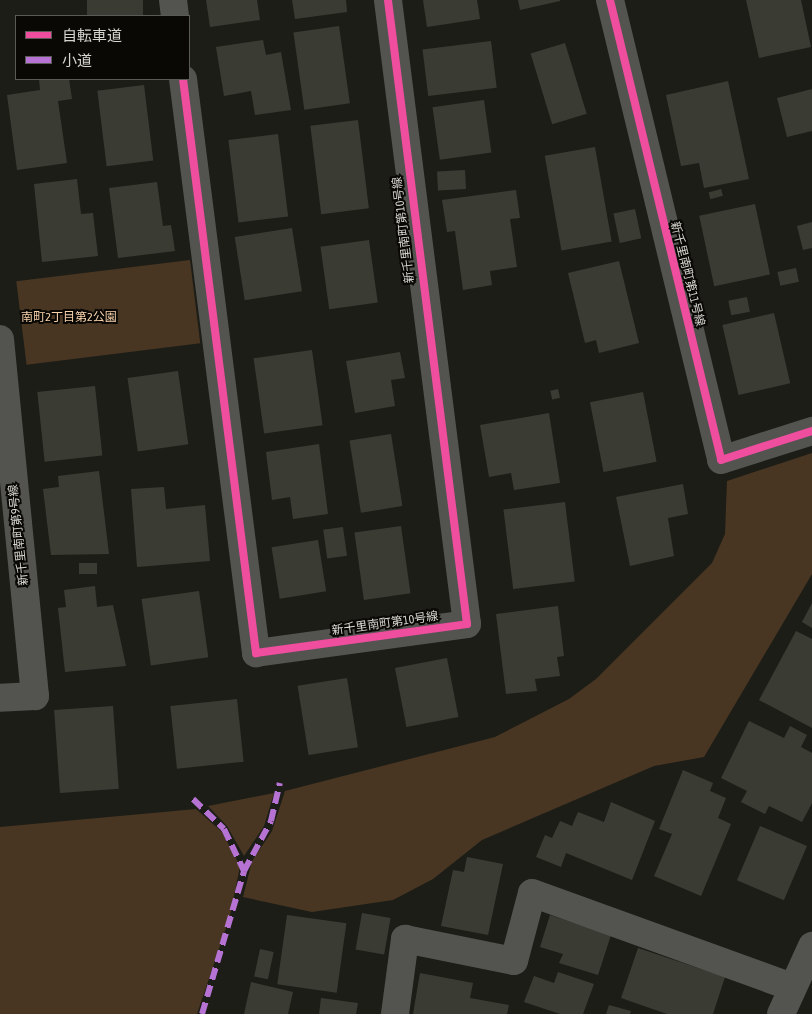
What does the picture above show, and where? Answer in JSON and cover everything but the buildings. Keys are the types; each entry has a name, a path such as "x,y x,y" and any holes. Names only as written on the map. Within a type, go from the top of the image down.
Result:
{"street":[{"path":"173,0 175,15"},
{"name":"新千里南町第10号線","path":"183,80 256,653 467,624 388,0"},
{"name":"新千里南町第11号線","path":"610,0 721,460 812,431"},
{"name":"新千里南町第9号線","path":"0,338 35,696 0,698"},
{"path":"395,1014 405,939 514,961 532,893 792,987"},
{"path":"781,1014 812,946"}],"green space":[{"name":"南町2丁目第2公園","path":"190,260 200,343 27,365 16,281"},
{"path":"812,453 812,574 704,757 654,766 482,840 433,879 393,900 312,912 243,897 252,861 272,831 285,791 495,737 569,699 596,679 712,563 725,534 727,481"},
{"path":"274,793 264,826 244,856 227,826 208,806"},
{"path":"196,809 222,832 240,866 230,916 197,1014 0,1014 0,827"}],"marked path":[{"path":"202,1014 244,871 271,821 280,783"},
{"path":"193,799 224,829 244,871"}],"cycle path":[{"path":"183,80 256,653 467,624 388,0"},
{"path":"610,0 721,460 812,431"}]}
